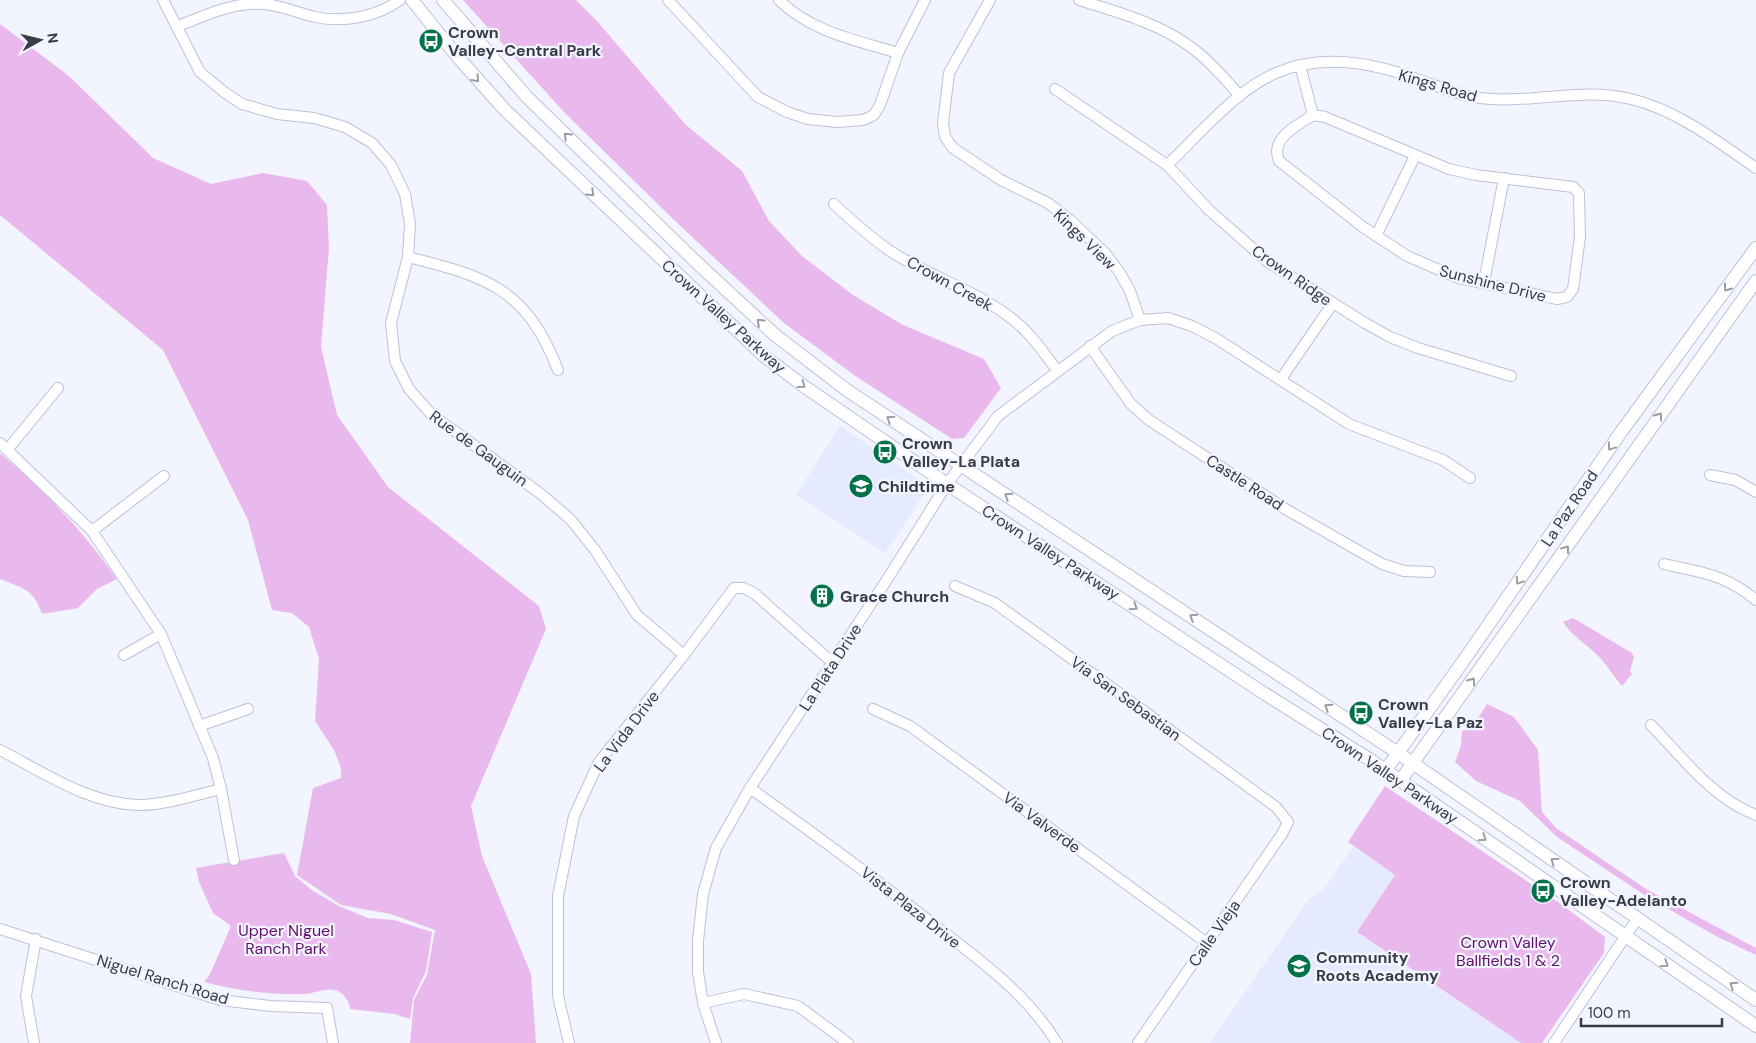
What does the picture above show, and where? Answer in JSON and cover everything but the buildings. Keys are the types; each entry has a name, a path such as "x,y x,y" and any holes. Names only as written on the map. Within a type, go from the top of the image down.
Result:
{"main road":[{"name":"Crown Valley Parkway","path":"412,0 456,55 504,109 764,356 805,387 947,484 1400,781 1756,1026"},
{"name":"Crown Valley Parkway","path":"443,0 526,96 695,261 775,335 848,391 1398,753 1756,1000"},
{"name":"La Paz Road","path":"1385,771 1621,432 1756,248"},
{"name":"La Paz Road","path":"1400,781 1756,281"}],"street":[{"name":"Rue de Gauguin","path":"163,0 200,72 224,92 242,104 277,114 314,118 345,127 372,144 391,165 404,194 410,224 408,256 391,323 395,361 409,389 431,414 542,494 571,520 595,550 637,615 684,655"},
{"path":"178,26 216,11 253,2 283,7 316,17 351,19 385,9 400,0"},
{"path":"668,0 758,97 787,112 808,119 837,122 863,120 874,115 880,106 898,53 925,0"},
{"path":"778,0 794,15 822,30 898,53"},
{"name":"Kings View","path":"990,0 949,73 944,123 945,136 953,148 1001,180 1048,203 1105,253 1130,291 1140,320"},
{"path":"1079,0 1138,18 1176,37 1211,63 1240,96"},
{"name":"Kings Road","path":"1167,165 1240,96 1276,73 1300,66 1342,61 1390,71 1474,97 1511,98 1591,93 1632,99 1676,117 1756,168"},
{"path":"1300,66 1313,116"},
{"name":"Crown Ridge","path":"1055,88 1167,165 1209,210 1268,262 1390,337 1418,348 1511,376"},
{"name":"Sunshine Drive","path":"1313,116 1325,117 1384,140 1415,156 1449,169 1573,187 1579,193 1580,237 1575,280 1573,289 1567,298 1557,300 1484,282 1458,278 1407,256 1376,236 1279,161 1275,151 1278,142 1313,116"},
{"path":"1376,236 1415,156"},
{"path":"1484,282 1504,178"},
{"name":"Crown Creek","path":"834,204 853,222 891,251 987,302 1012,318 1032,338 1057,370"},
{"path":"408,256 460,270 492,283 521,306 546,339 558,370"},
{"path":"1281,379 1333,303"},
{"path":"1140,320 1168,318 1192,326 1217,339 1349,424 1443,460 1470,478"},
{"name":"La Plata Drive","path":"716,1043 703,1003 698,972 698,940 703,894 716,848 750,788 833,663 947,484 998,416 1057,370 1112,331 1140,320"},
{"name":"Castle Road","path":"1090,346 1131,404 1150,420 1287,510 1382,564 1404,571 1430,572"},
{"path":"58,388 4,446 92,531 161,634 212,758 221,789 234,860"},
{"path":"1710,475 1735,480 1756,492"},
{"path":"92,531 164,476"},
{"path":"1664,564 1724,578 1738,585 1756,600"},
{"name":"Via San Sebastian","path":"955,586 995,603 1276,807 1288,822"},
{"name":"La Vida Drive","path":"569,1043 558,996 558,896 574,816 599,762 684,655 734,588 744,588 755,594 833,663"},
{"path":"124,655 161,634"},
{"path":"199,726 248,709"},
{"name":"Via Valverde","path":"873,709 910,726 1207,943"},
{"path":"1651,725 1714,789 1732,804 1756,815"},
{"path":"0,750 89,795 117,803 140,805 170,801 221,789"},
{"name":"Vista Plaza Drive","path":"750,788 868,872 995,972 1043,1020 1057,1043"},
{"name":"Calle Vieja","path":"1138,1043 1282,834 1288,822"},
{"path":"1554,1043 1637,918"},
{"name":"Niguel Ranch Road","path":"0,929 36,939 220,1000 329,1010 332,1043"},
{"path":"34,1043 26,996 36,939"},
{"path":"703,1003 744,994 798,1006 848,1043"}],"shaded area":[{"name":"Childtime","path":"840,426 918,479 924,494 885,553 796,495"},
{"path":"1353,847 1396,875 1357,933 1521,1043 1210,1043 1309,899 1324,889"}],"green space":[{"path":"463,0 576,0 597,21 686,125 742,171 769,221 802,256 853,295 903,325 984,359 1001,388 964,438 952,439 854,375 784,323 673,219 563,111"},
{"path":"0,24 69,76 153,158 211,184 263,173 307,181 327,205 329,248 321,347 337,415 388,487 539,606 546,629 471,806 482,856 531,974 536,1043 410,1043 414,1000 427,975 435,930 391,914 341,905 297,875 313,788 341,778 341,768 334,750 315,721 319,659 309,627 292,613 272,610 248,520 163,350 0,215"},
{"path":"0,453 63,512 117,579 97,589 78,608 42,614 31,594 21,587 0,579"},
{"path":"1573,618 1632,653 1634,657 1630,671 1632,674 1622,686 1603,661 1572,633 1563,622"},
{"path":"1487,704 1514,717 1538,750 1542,812 1556,828 1646,889 1756,948 1756,955 1714,935 1649,898 1557,837 1520,801 1476,781 1455,762 1461,745 1462,731 1471,729"},
{"name":"Crown Valley Ballfields 1 & 2","path":"1385,786 1558,902 1605,937 1604,953 1542,1043 1521,1043 1357,932 1395,875 1348,842"},
{"name":"Upper Niguel Ranch Park","path":"284,853 295,876 313,891 339,906 368,918 394,920 432,932 426,971 413,998 410,1019 395,1014 350,1009 345,997 340,992 334,990 308,994 278,994 241,990 204,982 210,974 231,926 213,913 199,882 196,868"}],"place":[{"name":"Crown Valley-Central Park","path":"431,41"},
{"name":"Crown Valley-La Plata","path":"885,452"},
{"name":"Childtime","path":"861,486"},
{"name":"Grace Church","path":"822,596"},
{"name":"Crown Valley-La Paz","path":"1361,713"},
{"name":"Crown Valley-Adelanto","path":"1543,891"},
{"name":"Community Roots Academy","path":"1299,966"}]}
